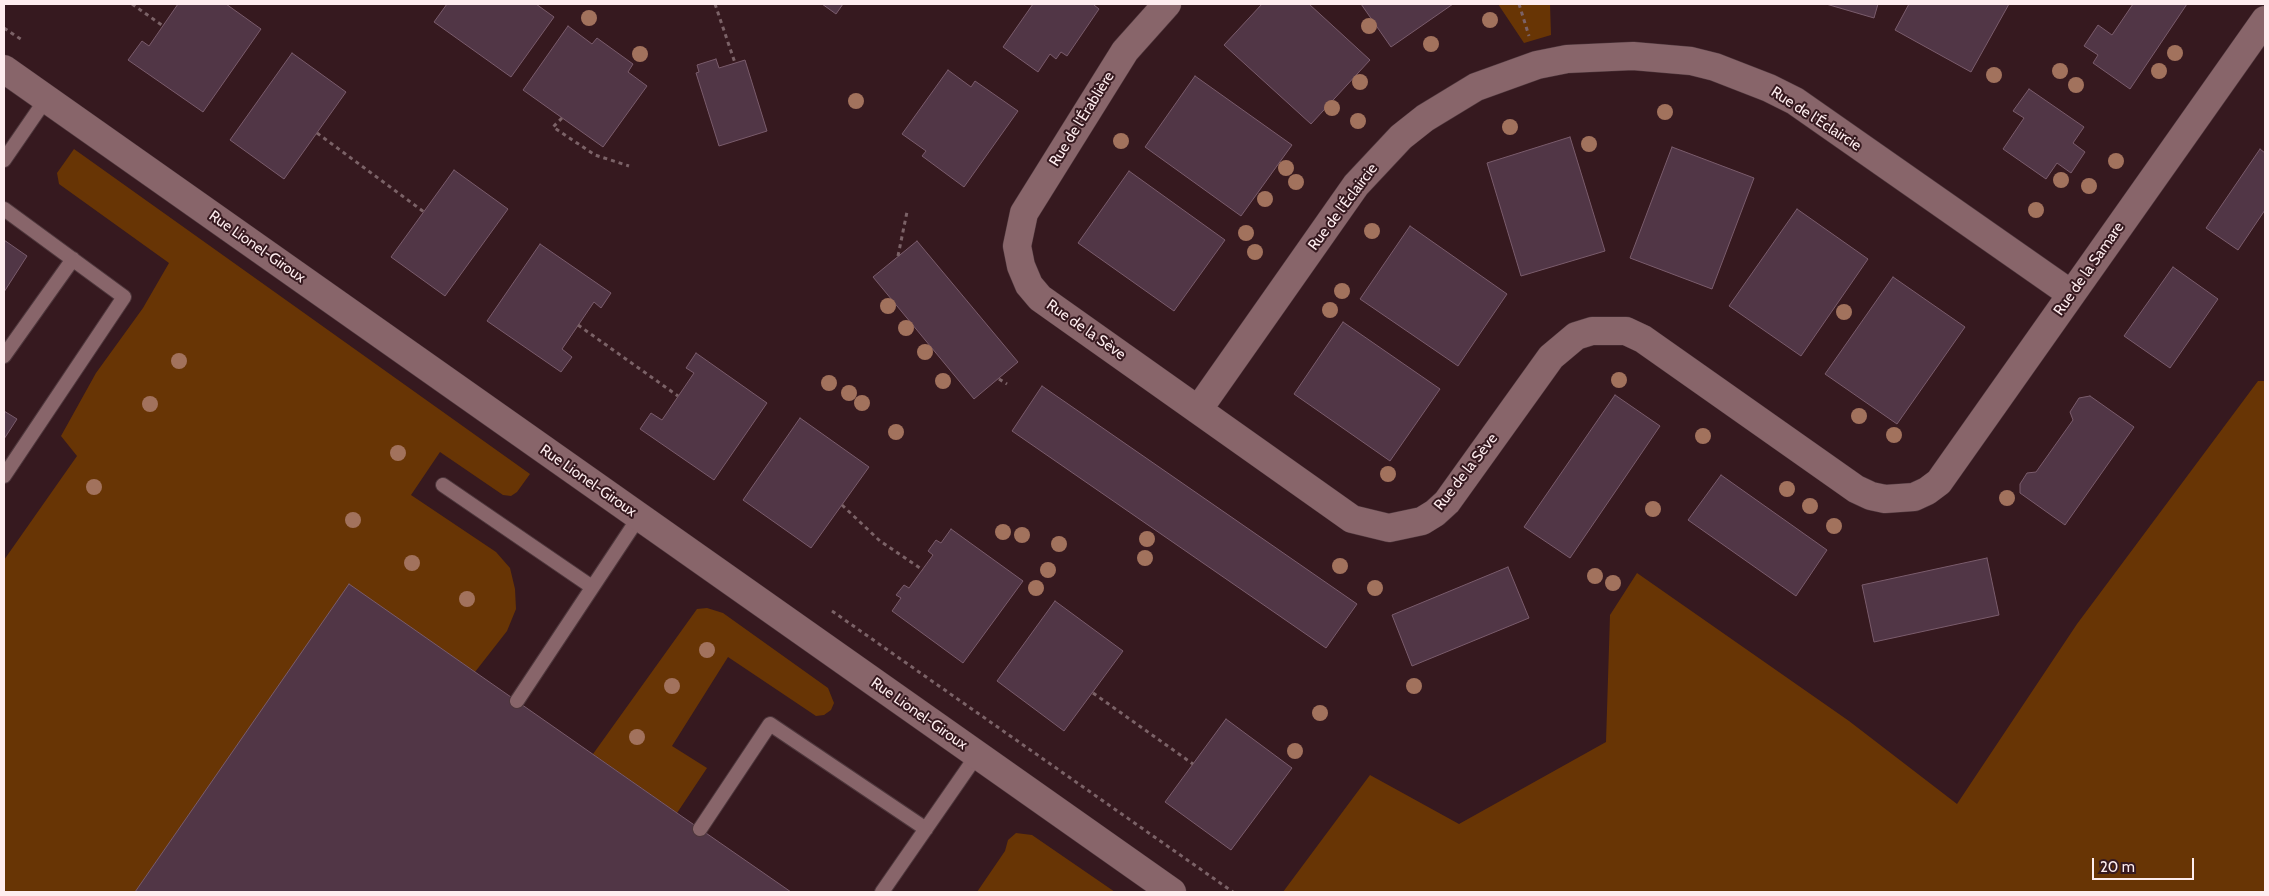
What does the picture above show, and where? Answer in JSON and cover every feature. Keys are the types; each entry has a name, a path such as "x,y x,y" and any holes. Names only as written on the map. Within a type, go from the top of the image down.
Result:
{"street":[{"name":"Rue de l'Érablière","path":"1017,246 1024,213 1035,193 1125,51 1167,4"},
{"name":"Rue de la Samare","path":"1898,499 1914,497 1927,491 1939,482 2265,20"},
{"name":"Rue de l'Éclaircie","path":"1198,410 1356,185 1401,137 1425,118 1476,87 1537,65 1567,59 1633,56 1691,61 1715,67 1770,88 1795,101 2071,294"},
{"name":"Rue Lionel-Giroux","path":"4,69 1172,892"},
{"name":"Rue de la Sève","path":"1017,246 1020,266 1029,285 1040,298 1352,519 1369,525 1389,528 1407,526 1422,521 1447,502 1551,357 1564,344 1576,336 1592,331 1626,332 1643,340 1856,489 1871,496 1898,499"}],"lane":[{"path":"4,160 46,99"},
{"path":"4,209 124,298 4,476"},
{"path":"4,356 73,259"},
{"path":"443,485 592,586"},
{"path":"516,701 639,517"},
{"path":"700,829 770,724 926,829"},
{"path":"882,892 977,755"}],"path":[{"path":"132,4 163,26"},
{"path":"715,4 735,63"},
{"path":"1519,4 1530,41"},
{"path":"562,118 553,127 595,155 629,166"},
{"path":"317,134 424,212"},
{"path":"898,256 907,212"},
{"path":"578,325 678,396"},
{"path":"999,378 1007,384"},
{"path":"842,504 880,540 923,570"},
{"path":"843,618 1233,892"},
{"path":"1093,692 1193,764"}],"shaded area":[{"path":"1498,4 1550,4 1551,35 1524,43"},
{"path":"74,149 530,474 517,492 511,496 503,495 440,452 411,495 496,552 510,568 515,589 516,609 507,631 475,672 349,585 135,892 4,892 4,560 77,456 61,436 96,373 143,308 169,263 59,184 57,173"},
{"path":"2258,381 2265,381 2265,892 1283,892 1370,775 1459,824 1606,742 1610,615 1637,573 1849,721 1957,804 2077,624"},
{"path":"707,608 723,613 828,688 834,703 831,710 824,715 816,716 728,657 672,746 707,768 677,813 593,754 697,609"},
{"path":"1016,833 1032,835 1115,892 977,892 1005,851 1008,840"}],"building":[{"path":"178,4 226,4 261,29 203,112 128,60 142,41 149,46"},
{"path":"447,4 536,4 554,17 511,77 434,22"},
{"path":"822,4 843,4 836,14"},
{"path":"1033,4 1095,4 1099,9 1067,56 1061,52 1056,59 1050,54 1038,72 1003,47"},
{"path":"1262,4 1309,4 1370,60 1311,124 1224,45"},
{"path":"1361,4 1453,4 1391,47"},
{"path":"1826,4 1878,4 1874,18"},
{"path":"1909,4 2009,4 1971,72 1895,30"},
{"path":"2133,4 2187,4 2130,89 2093,63 2098,55 2084,46 2098,25 2112,35"},
{"path":"568,26 592,44 597,38 633,64 628,72 647,86 603,147 523,90"},
{"path":"292,53 346,92 284,179 230,140"},
{"path":"716,59 719,68 745,60 767,131 719,146 696,73 699,72 697,65"},
{"path":"948,70 971,87 975,81 1018,111 964,187 922,156 926,151 902,134"},
{"path":"1195,76 1292,145 1241,216 1145,147"},
{"path":"2029,89 2084,127 2073,143 2085,152 2071,173 2057,163 2046,179 2003,149 2024,118 2013,111"},
{"path":"1570,137 1605,251 1521,276 1487,163"},
{"path":"1672,147 1754,178 1712,289 1630,258"},
{"path":"2260,149 2265,153 2265,210 2238,250 2206,228"},
{"path":"454,170 508,209 445,296 391,257"},
{"path":"1129,171 1225,240 1174,311 1078,243"},
{"path":"1797,209 1868,259 1801,356 1729,306"},
{"path":"1410,226 1507,294 1458,366 1360,299"},
{"path":"4,240 27,256 4,292"},
{"path":"917,241 1018,362 974,399 873,277"},
{"path":"540,244 611,293 601,308 594,302 562,349 572,357 561,372 487,321"},
{"path":"2173,267 2218,299 2170,368 2124,336"},
{"path":"1893,277 1965,327 1897,424 1825,374"},
{"path":"1343,322 1440,389 1390,461 1294,394"},
{"path":"696,353 767,403 714,480 640,429 651,413 662,420 694,373 686,368"},
{"path":"1042,386 1357,604 1326,648 1012,431"},
{"path":"1615,395 1660,426 1570,558 1524,527"},
{"path":"2090,396 2134,427 2065,525 2020,493 2020,484 2027,473 2036,472 2073,420 2070,412 2079,398"},
{"path":"4,411 17,419 4,439"},
{"path":"800,418 869,467 811,548 743,500"},
{"path":"1721,475 1827,550 1796,596 1688,520"},
{"path":"951,529 1023,581 963,663 892,611 901,598 896,595 904,585 909,588 933,555 928,551 936,540 941,543"},
{"path":"1987,558 1999,615 1874,642 1862,585"},
{"path":"1508,567 1529,618 1412,666 1392,615"},
{"path":"349,584 677,813 791,892 135,892"},
{"path":"1055,601 1123,651 1064,731 997,681"},
{"path":"1226,719 1292,768 1231,850 1165,802"}]}
